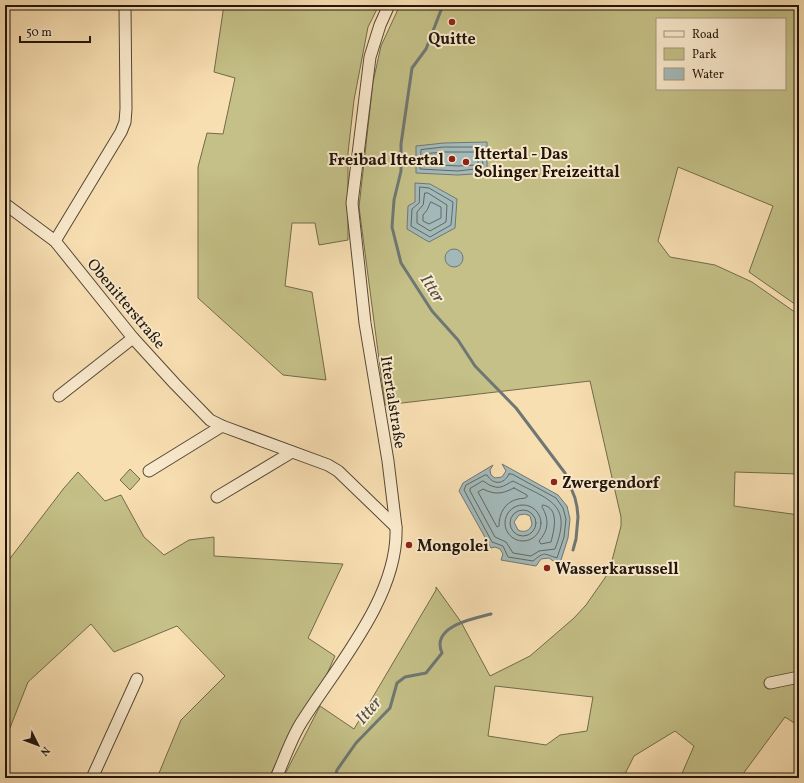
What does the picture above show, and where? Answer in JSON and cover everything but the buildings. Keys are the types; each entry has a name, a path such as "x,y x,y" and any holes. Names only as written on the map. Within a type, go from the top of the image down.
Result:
{"street":[{"path":"55,242 125,122 125,5"},
{"name":"Ittertalstraße","path":"276,778 300,724 363,629 380,597 393,561 397,536 388,461 365,323 352,203 370,57 380,25 389,5"},
{"name":"Obenitterstraße","path":"5,204 55,242 133,338 210,420 222,426 328,465 338,471 396,527"},
{"path":"59,396 133,338"},
{"path":"149,471 222,426"},
{"path":"216,497 292,452"},
{"path":"770,683 799,677"},
{"path":"92,778 137,678"}],"green space":[{"path":"224,5 246,5 254,7 255,5 379,5 368,27 354,100 348,153 348,240 319,245 315,223 292,223 285,286 312,292 326,380 283,375 198,298 198,167 207,133 223,134 235,78 214,72"},
{"path":"400,5 799,5 799,307 749,272 773,206 678,167 658,241 670,257 715,265 752,282 799,315 799,474 735,472 734,506 799,515 797,575 799,576 799,726 785,717 740,778 680,778 694,746 675,731 634,756 623,778 283,778 320,706 354,729 436,590 436,587 461,622 490,676 530,656 574,618 586,605 609,572 621,526 621,517 590,381 385,405 359,207 373,82 381,46","holes":["495,686 593,697 587,731 560,735 546,745 488,736"]},
{"path":"130,469 140,479 130,490 120,480"},
{"path":"78,472 105,501 121,495 144,537 164,555 189,540 214,537 214,556 343,564 308,638 335,656 322,685 296,721 269,778 157,778 181,720 225,676 177,626 114,652 91,624 28,682 10,728 5,727 5,565"}],"water":[{"name":"Freibad Ittertal","path":"487,142 487,173 458,175 416,173 416,146 444,143"},
{"path":"415,183 430,184 457,199 455,228 429,242 407,229 408,206 415,202"},
{"path":"454,249 460,252 463,258 460,264 454,267 448,264 445,258 448,252"},
{"path":"502,464 558,495 567,506 570,519 568,538 561,560 556,563 549,558 541,559 536,566 501,560 503,554 500,549 495,547 491,548 459,491 463,483 493,465 490,470 491,475 495,478 502,477 506,471","holes":["525,514 530,516 532,524 530,528 525,531 518,530 514,522 519,515"]}],"waterway":[{"name":"Itter","path":"443,5 426,49 412,68 401,144 401,171 394,200 392,227 401,263 432,311 458,340 475,366 516,408 565,473 577,507 578,517 576,539 573,550"},
{"name":"Itter","path":"335,778 337,770 356,743 390,708 397,683 405,677 426,673 442,653 440,644 446,631 460,623 491,614"}],"place":[{"name":"Quitte","path":"452,22"},
{"name":"Freibad Ittertal","path":"452,159"},
{"name":"Ittertal - Das Solinger Freizeittal","path":"466,162"},
{"name":"Zwergendorf","path":"554,482"},
{"name":"Mongolei","path":"409,545"},
{"name":"Wasserkarussell","path":"547,568"}]}
